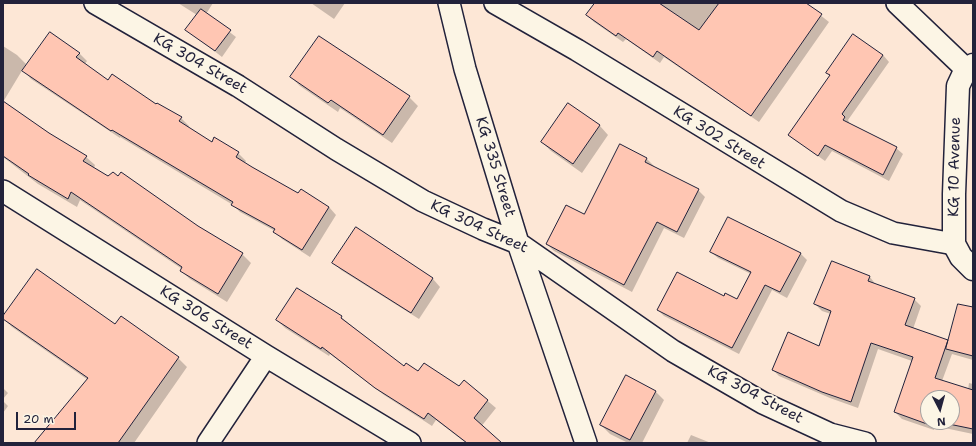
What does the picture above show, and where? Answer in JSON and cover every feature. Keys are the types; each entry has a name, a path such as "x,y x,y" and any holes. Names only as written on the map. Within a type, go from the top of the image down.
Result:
{"street":[{"name":"KG 304 Street","path":"95,3 238,86 336,149 423,201 483,229 518,243 673,351 763,403 830,434 865,443"},
{"name":"KG 335 Street","path":"449,3 465,69 518,243 586,443"},
{"name":"KG 302 Street","path":"495,3 577,50 841,212 893,233 954,244"},
{"path":"897,3 969,67"},
{"name":"KG 10 Avenue","path":"954,244 954,194 958,86 969,67"},
{"name":"KG 306 Street","path":"3,191 266,356 410,443"},
{"path":"954,244 961,257 973,269"},
{"path":"208,443 266,356"}],"building":[{"path":"595,3 659,3 699,30 719,3 806,3 822,14 751,116 657,51 653,57 618,33 616,36 586,15"},
{"path":"201,9 231,30 215,51 185,30"},
{"path":"50,32 80,53 76,57 108,80 112,74 156,104 157,103 182,117 179,121 212,142 214,137 239,152 236,157 252,167 298,193 301,189 329,207 302,250 273,232 275,229 231,205 233,202 112,130 111,131 22,71"},
{"path":"853,34 883,55 842,114 845,117 843,120 897,147 883,175 825,145 818,156 788,135 830,75 826,73"},
{"path":"319,36 410,96 383,135 331,100 328,103 290,77"},
{"path":"3,101 49,133 87,156 83,161 108,176 113,172 118,176 121,172 198,226 243,253 218,294 180,271 182,267 71,192 68,199 28,175 29,174 3,156"},
{"path":"568,103 600,125 573,164 541,142"},
{"path":"620,144 647,158 645,162 699,189 677,232 657,222 624,285 546,244 566,205 584,214"},
{"path":"728,217 801,253 780,292 765,285 732,348 657,310 677,272 724,296 725,293 737,299 751,272 710,252"},
{"path":"356,227 433,278 411,313 332,263"},
{"path":"832,261 870,276 868,281 915,298 905,325 948,340 935,378 973,390 973,429 960,426 960,390 920,390 920,421 894,412 913,357 871,343 851,402 822,392 772,370 788,332 819,346 831,311 814,304"},
{"path":"37,269 115,324 121,316 179,357 118,443 34,443 88,378 3,319 3,316"},
{"path":"297,288 342,316 341,318 404,366 406,363 418,371 424,363 459,386 464,380 488,400 474,418 502,443 467,443 428,413 424,419 375,388 322,347 321,349 276,320"},
{"path":"958,304 973,307 973,356 946,349"},
{"path":"626,375 656,391 630,440 600,425"}]}
